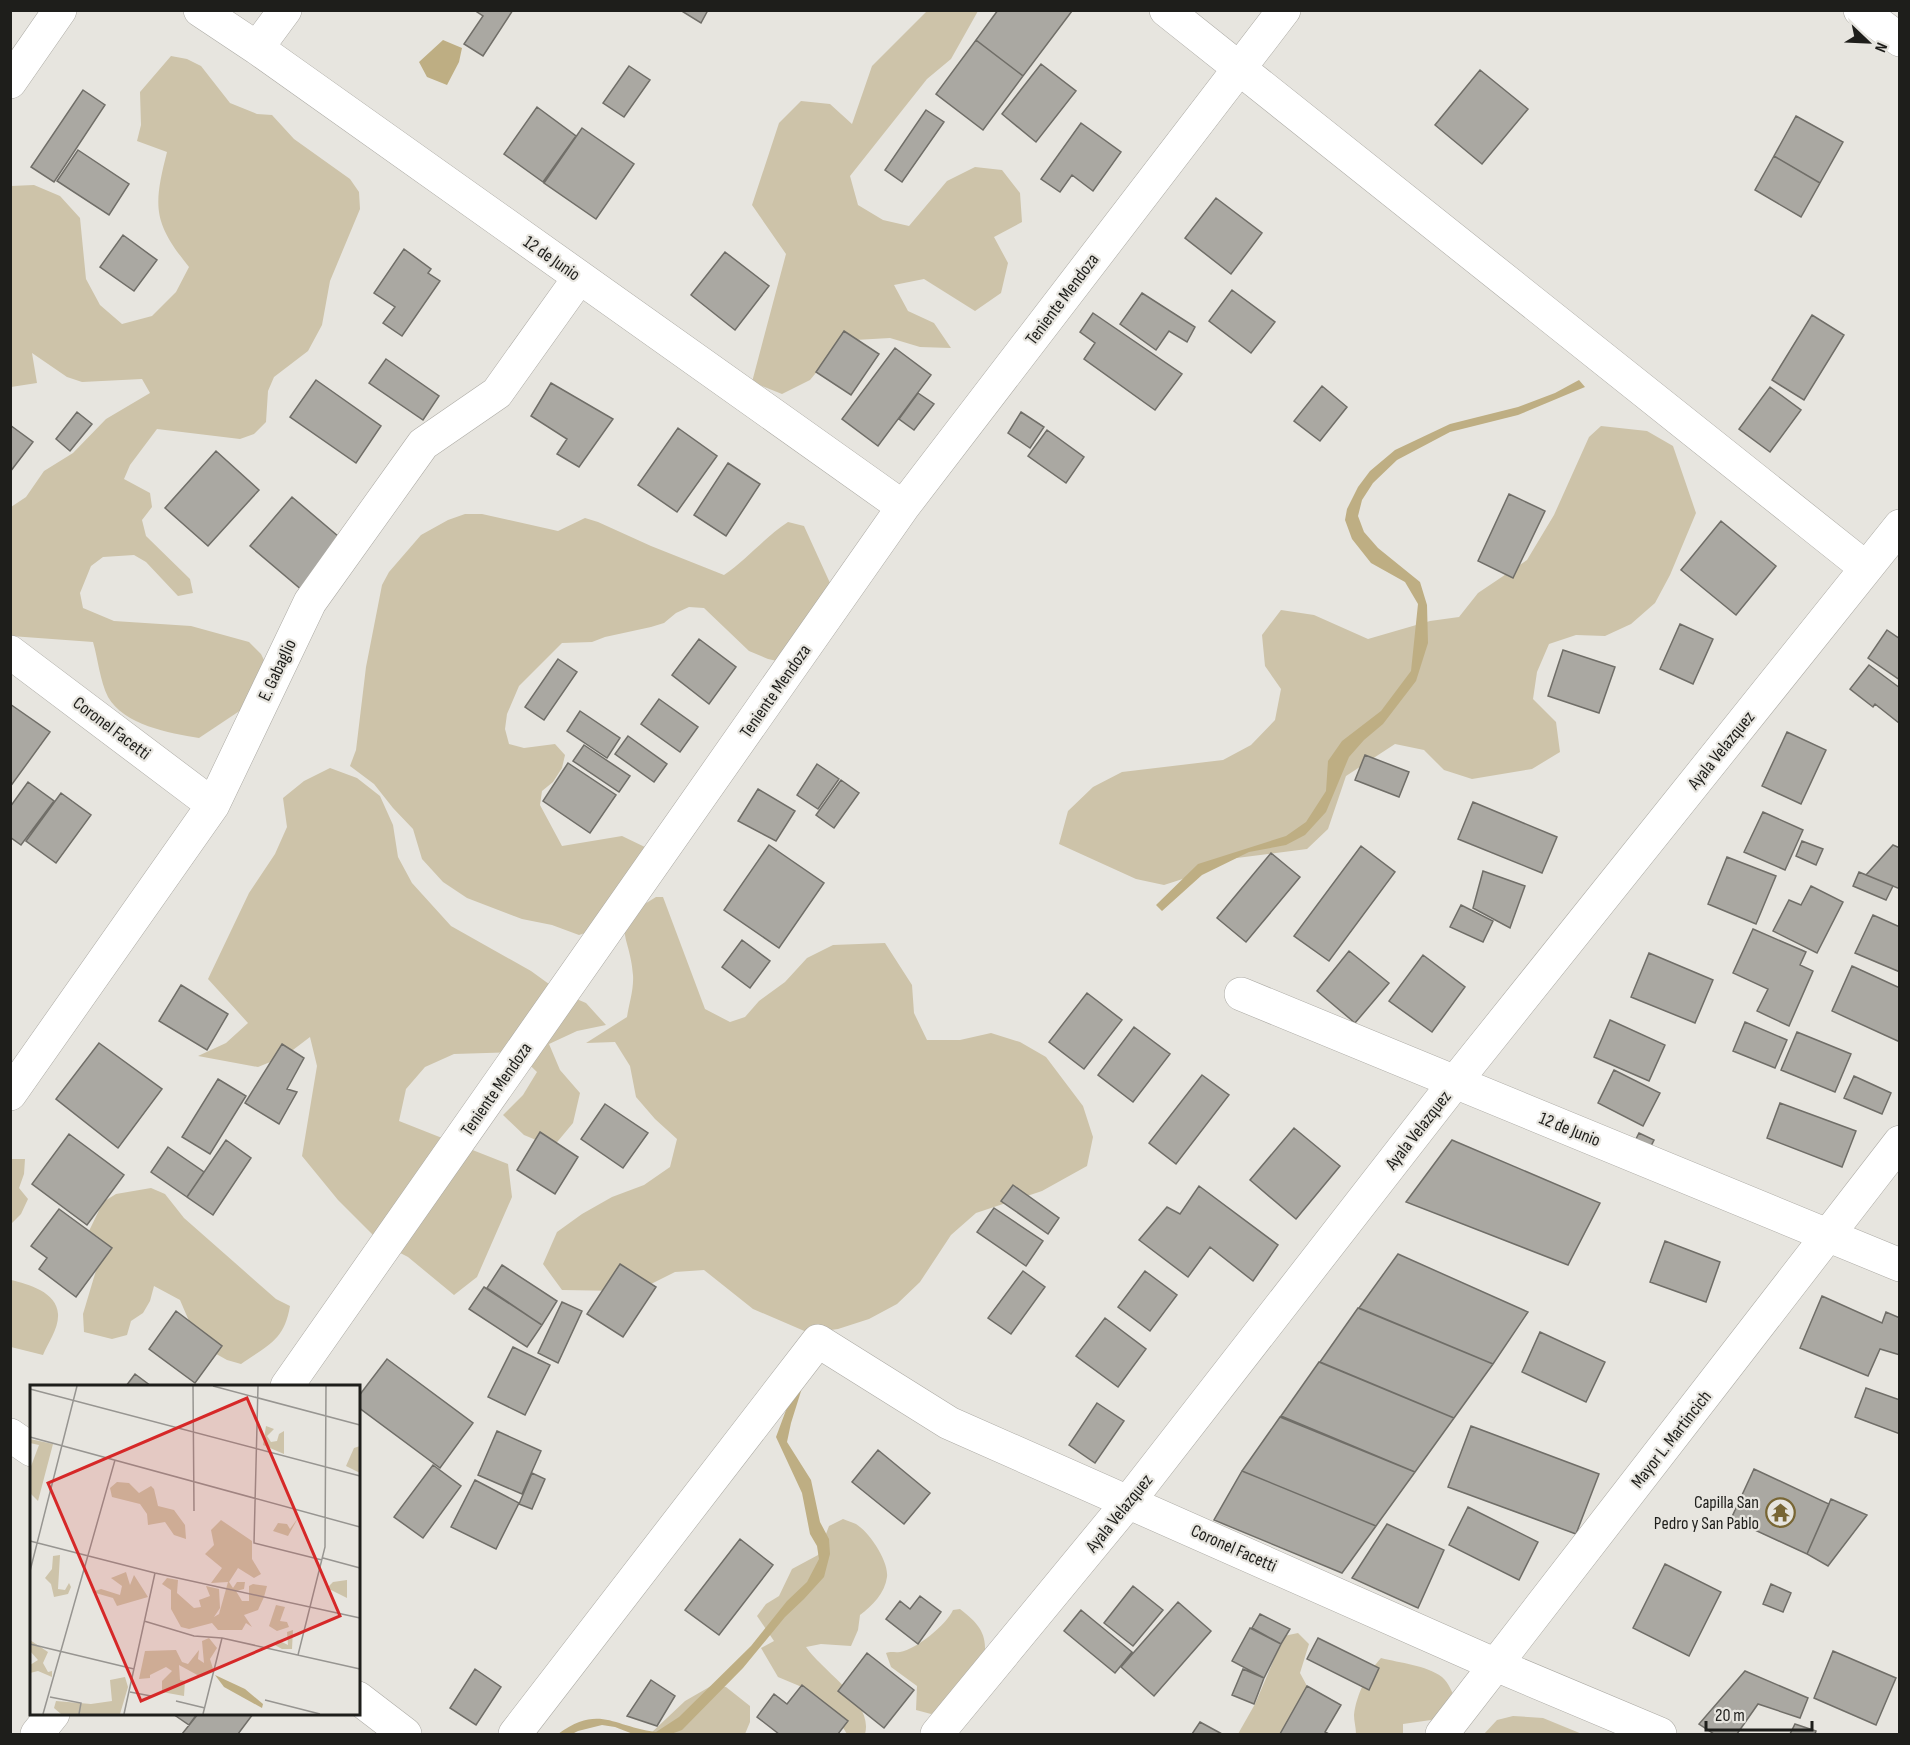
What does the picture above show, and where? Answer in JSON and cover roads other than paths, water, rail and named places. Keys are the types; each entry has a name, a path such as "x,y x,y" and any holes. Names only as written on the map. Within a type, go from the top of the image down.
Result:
{"street":[{"path":"10,82 60,10"},
{"name":"12 de Junio","path":"200,10 257,48 903,507"},
{"path":"257,48 285,10"},
{"path":"1166,10 1866,568"},
{"name":"Teniente Mendoza","path":"288,1385 903,507 1284,10"},
{"path":"1860,10 1899,40"},
{"name":"E. Gabaglio","path":"10,1094 213,805 310,602 423,444 497,393 579,278"},
{"name":"Ayala Velazquez","path":"937,1734 1129,1501 1455,1082 1899,526"},
{"name":"Coronel Facetti","path":"10,652 213,805"},
{"name":"12 de Junio","path":"1241,994 1899,1265"},
{"name":"Mayor L. Martincich","path":"1442,1734 1899,1142"},
{"name":"Coronel Facetti","path":"515,1734 818,1341 949,1423 1496,1665 1660,1734"},
{"path":"10,1435 30,1449"},
{"path":"360,1700 405,1734"},
{"path":"37,1734 51,1715"}],"place":[{"name":"Capilla San Pedro y San Pablo","path":"1780,1512"}]}
